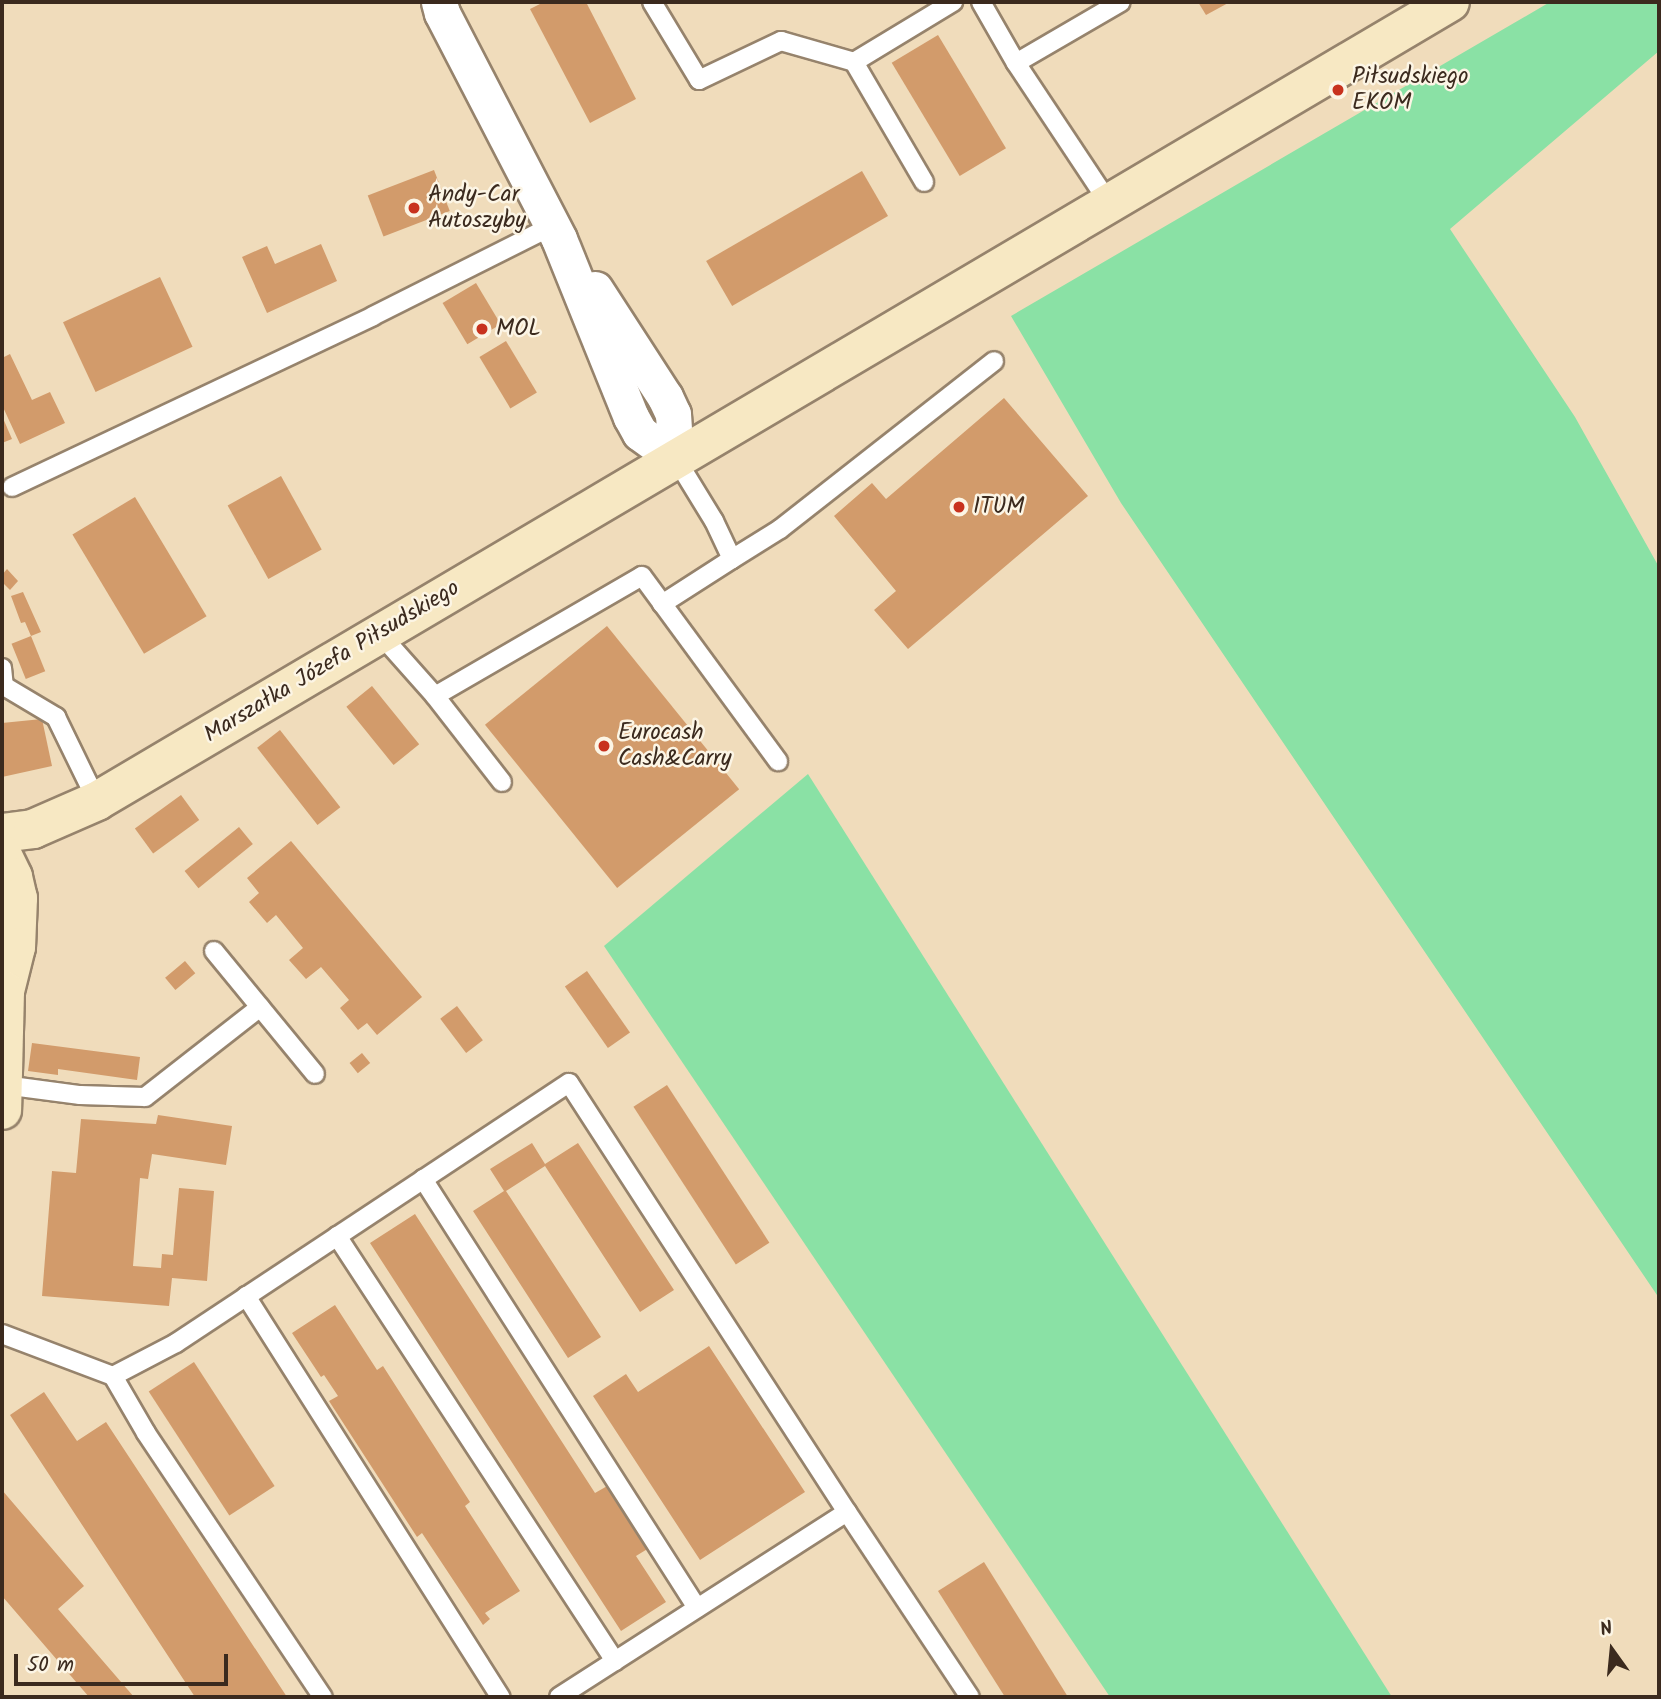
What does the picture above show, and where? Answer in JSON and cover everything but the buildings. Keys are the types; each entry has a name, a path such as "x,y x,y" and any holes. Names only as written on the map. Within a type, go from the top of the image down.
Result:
{"main road":[{"name":"Marszałka Józefa Piłsudskiego","path":"2,833 33,829 57,821 97,801 1450,2"},
{"path":"18,898 57,821"},
{"path":"2,854 13,877 18,898 16,947 3,987 3,1098"}],"street":[{"path":"439,2 442,13 555,232 665,397 673,414 665,465"}],"lane":[{"path":"652,2 699,80 781,41 854,62 924,183"},
{"path":"854,62 953,2"},
{"path":"981,2 1017,63 1109,203"},
{"path":"1017,63 1121,2"},
{"path":"12,487 555,232"},
{"path":"662,604 780,529 994,361"},
{"path":"665,465 714,521 732,559"},
{"path":"435,696 642,576 778,761"},
{"path":"380,634 435,696 502,782"},
{"path":"2,668 4,686 56,717 97,801"},
{"path":"214,951 315,1074"},
{"path":"3,1098 80,1095 145,1097 260,1007"},
{"path":"113,1376 176,1343 569,1083 970,1697"},
{"path":"423,1179 697,1608"},
{"path":"337,1236 615,1661"},
{"path":"246,1296 500,1697"},
{"path":"2,1334 113,1376 146,1433 323,1697"},
{"path":"559,1697 847,1512"}],"green space":[{"path":"1550,2 1659,2 1659,51 1450,229 1575,417 1659,567 1659,1298 1121,503 1011,316"},
{"path":"808,774 1392,1697 1110,1697 604,946"}],"place":[{"name":"Piłsudskiego EKOM","path":"1338,90"},
{"name":"Andy-Car Autoszyby","path":"414,208"},
{"name":"MOL","path":"482,329"},
{"name":"ITUM","path":"959,507"},
{"name":"Eurocash Cash&Carry","path":"604,746"}]}
